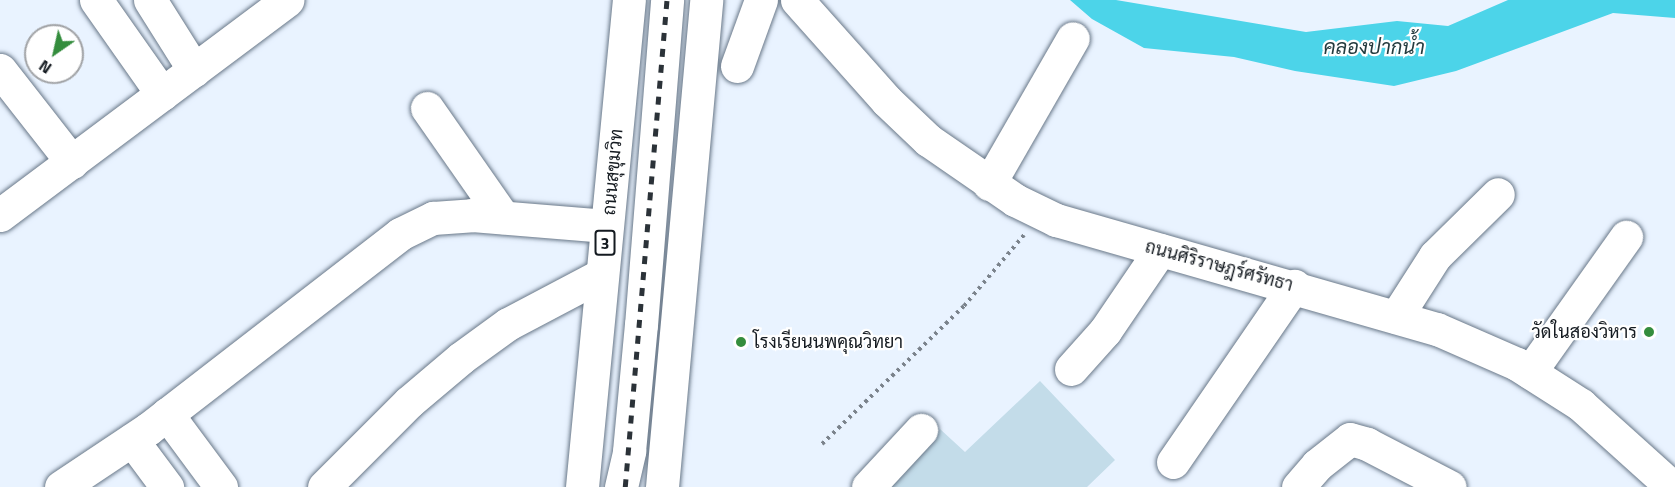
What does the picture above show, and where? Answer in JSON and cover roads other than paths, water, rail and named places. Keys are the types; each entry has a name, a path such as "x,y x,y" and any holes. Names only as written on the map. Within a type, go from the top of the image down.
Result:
{"main road":[{"path":"96,0 162,94"},
{"path":"150,0 194,70"},
{"path":"0,215 287,0"},
{"name":"ถนนสุขุมวิท","path":"582,487 629,0"},
{"path":"621,487 629,452 641,325 667,0"},
{"path":"662,487 706,0"},
{"path":"737,66 761,0"},
{"name":"ถนนศิริราษฎร์ศรัทธา","path":"797,0 912,124 989,184 1041,212 1161,250 1437,329 1530,372 1581,405 1659,483"},
{"path":"989,184 1073,38"},
{"path":"0,70 72,162"},
{"path":"427,108 503,217"},
{"path":"1396,317 1435,256 1498,194"},
{"path":"61,487 167,414 400,234 433,218 503,217 607,226"},
{"path":"1530,372 1626,237"},
{"path":"1071,369 1105,331 1161,250"},
{"path":"324,487 409,402 461,358 508,324 601,275"},
{"path":"1173,462 1293,286"},
{"path":"167,414 221,487"},
{"path":"868,487 921,430"},
{"path":"1298,487 1317,465 1350,439 1368,444 1450,487"},
{"path":"132,440 167,487"}],"water":[{"name":"คลองปากน้ำ","path":"1070,0 1116,0 1306,32 1397,21 1448,26 1508,0 1675,0 1675,18 1613,13 1456,71 1394,86 1295,71 1234,57 1144,48 1092,19"}],"railway":[{"path":"625,487 667,0"}],"place":[{"name":"วัดในสองวิหาร","path":"1649,332"},
{"name":"โรงเรียนนพคุณวิทยา","path":"741,342"}]}
